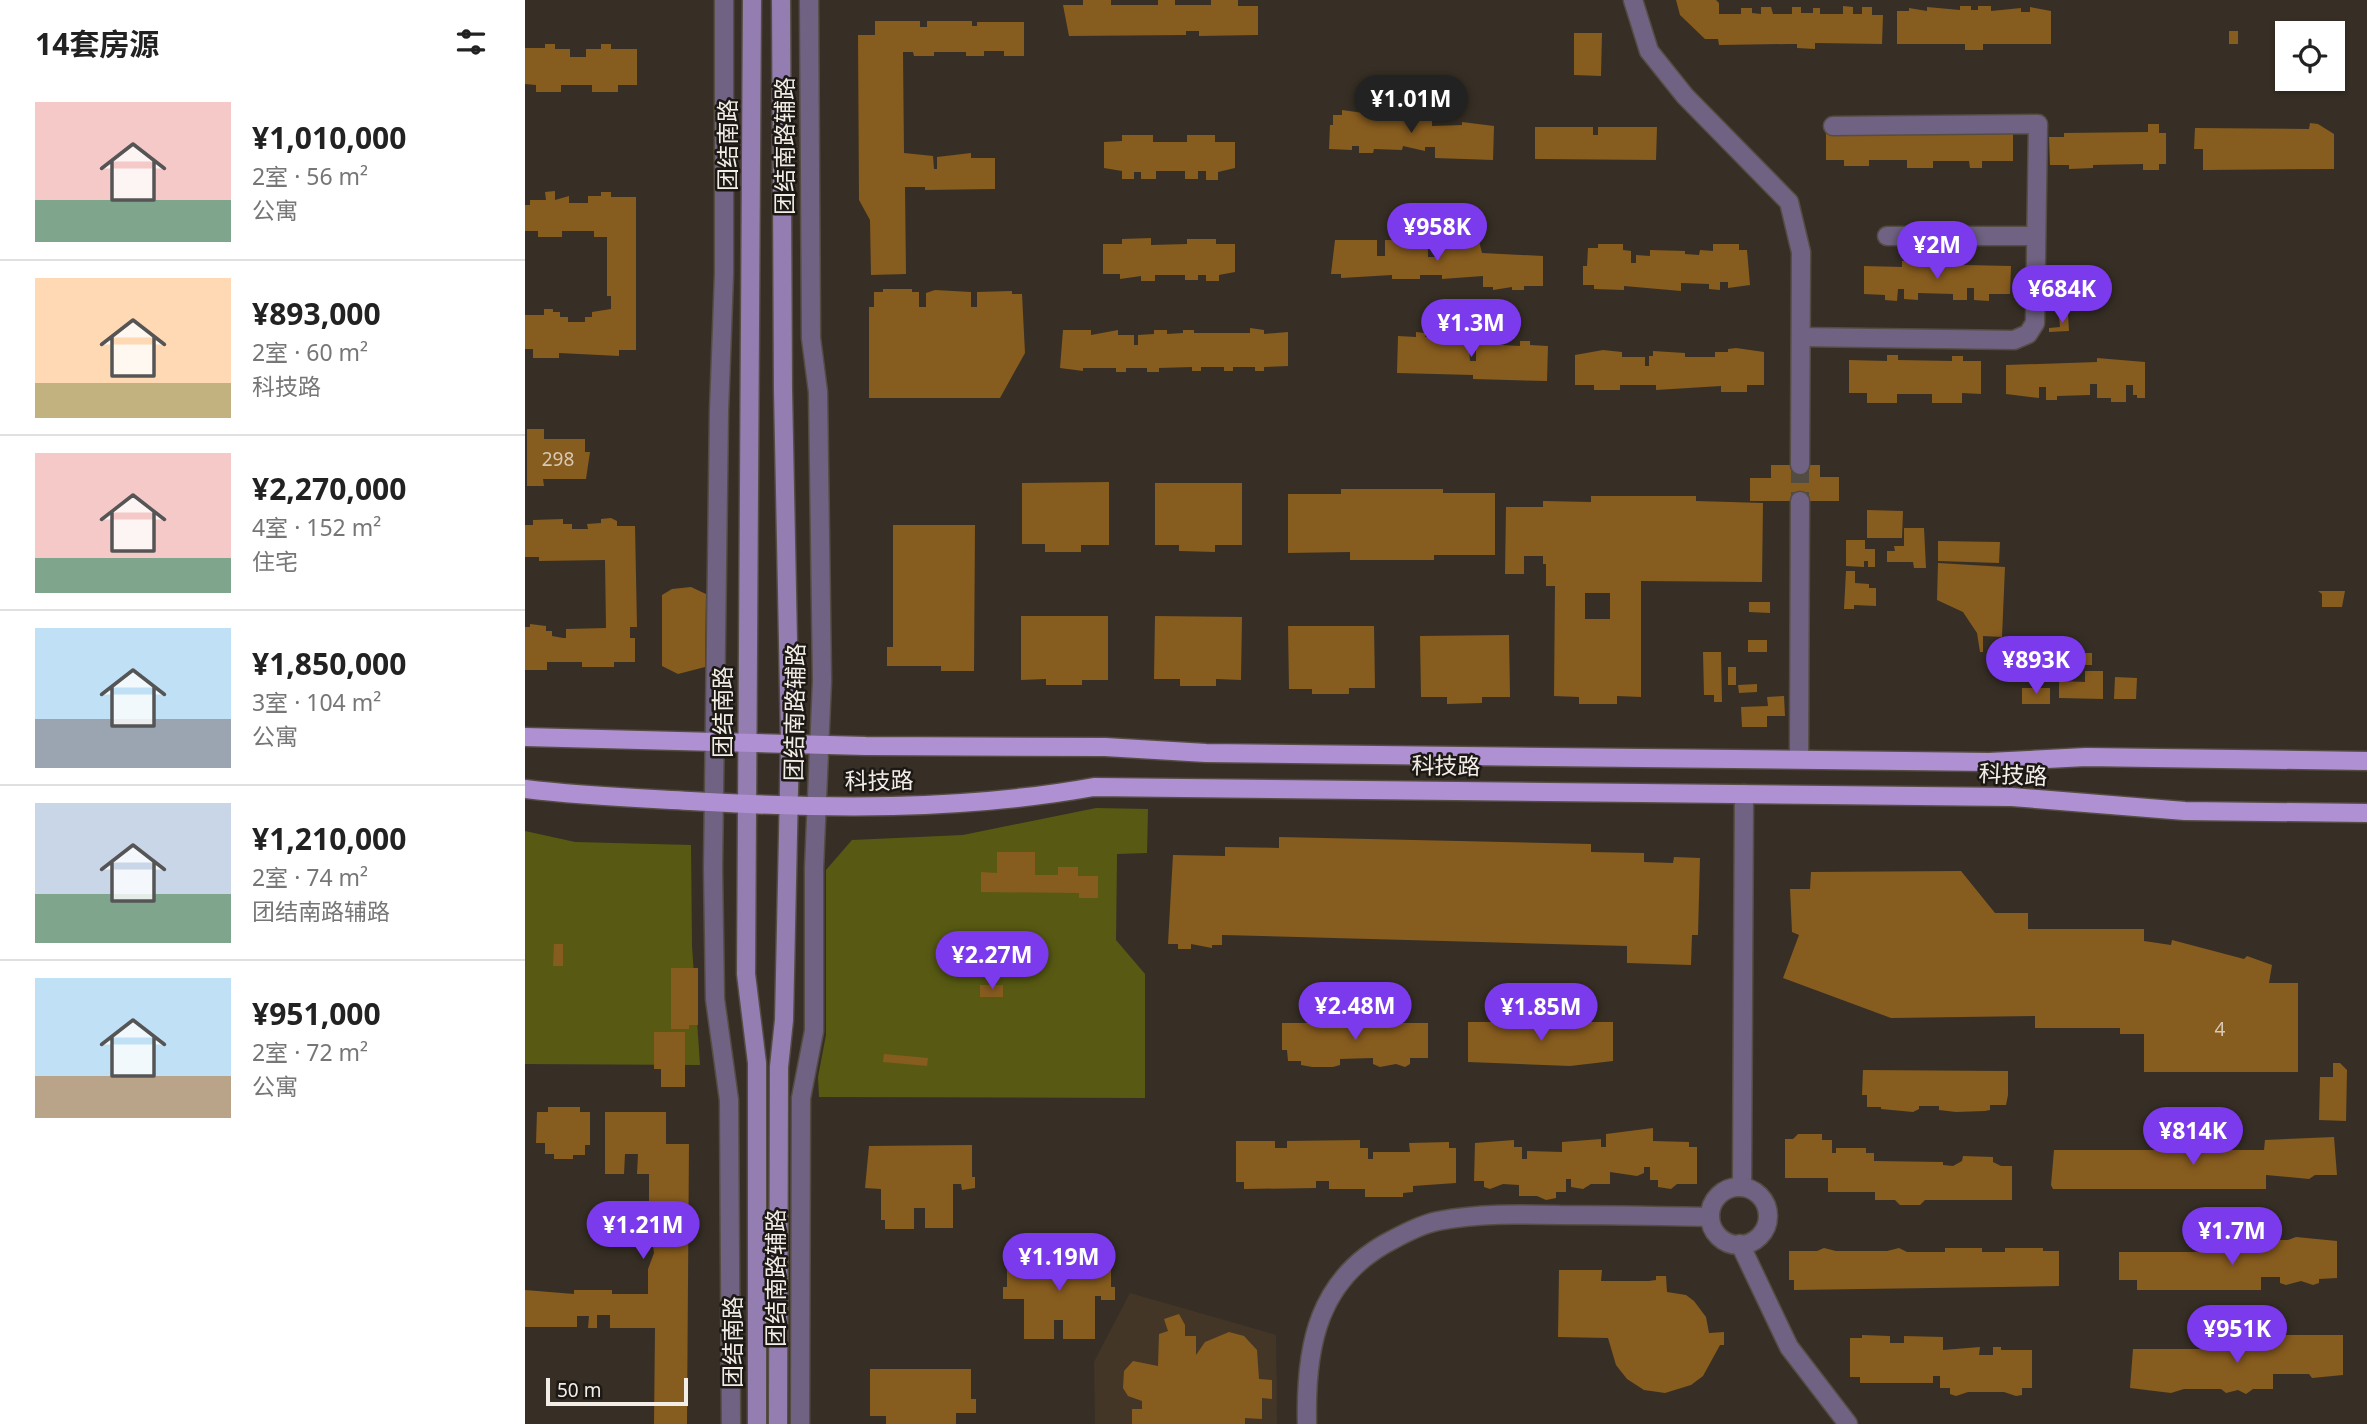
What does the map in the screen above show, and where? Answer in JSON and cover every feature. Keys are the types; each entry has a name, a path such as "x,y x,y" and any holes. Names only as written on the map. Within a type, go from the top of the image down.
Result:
{"main road":[{"name":"团结南路","path":"753,0 746,974 757,1063 757,1424"},
{"name":"团结南路","path":"778,1424 779,1066 784,1020 790,805 783,390 781,0"},
{"name":"科技路","path":"525,737 1105,747 1206,753 1990,762 2086,757 2367,761"},
{"name":"科技路","path":"525,789 748,805 817,806 1001,802 1094,788 2012,797 2185,811 2367,813"}],"street":[{"name":"团结南路辅路","path":"724,0 724,274 714,803 715,999 729,1100 731,1424"},
{"name":"团结南路辅路","path":"800,1424 801,1098 814,1031 817,806 822,681 818,420 811,338 809,0"},
{"path":"1633,0 1649,51 1685,96 1789,202 1801,252 1800,465"},
{"path":"1801,337 1848,340 2023,338 2035,323 2038,124 1833,126"},
{"path":"1887,236 2036,236"},
{"path":"1799,758 1800,501"},
{"path":"1742,1187 1744,794"},
{"path":"1742,1187 1759,1194 1768,1219 1760,1236 1739,1244 1724,1241 1717,1235 1710,1217 1711,1207 1723,1192 1742,1187"},
{"path":"1307,1424 1311,1349 1323,1312 1336,1284 1355,1262 1381,1245 1435,1221 1497,1214 1710,1217"},
{"path":"1739,1244 1789,1347 1848,1424"}],"shaded area":[{"path":"1096,808 1148,809 1147,853 1117,854 1116,940 1145,974 1145,1098 819,1097 818,1077 826,1035 826,870 852,840 963,835"},
{"path":"525,831 575,842 691,845 692,946 700,1065 525,1064"},
{"path":"1130,1293 1276,1335 1277,1424 1095,1424 1094,1362"}],"building":[{"path":"1083,0 1111,0 1111,5 1158,5 1158,0 1175,0 1175,5 1211,5 1211,0 1238,0 1238,6 1258,6 1258,35 1199,36 1199,31 1186,31 1186,35 1069,36 1063,5 1083,5"},
{"path":"1676,0 1716,0 1719,3 1719,14 1741,14 1741,8 1752,8 1752,13 1761,14 1761,7 1771,7 1773,14 1792,14 1792,7 1801,7 1801,13 1813,13 1813,8 1820,8 1820,14 1843,14 1843,6 1853,7 1853,14 1862,14 1862,7 1872,7 1872,15 1883,15 1882,44 1815,43 1815,49 1797,48 1797,44 1719,45 1718,39 1705,39 1680,15"},
{"path":"1960,6 1971,6 1971,10 1978,10 1978,6 1991,6 1991,11 2021,8 2021,12 2030,12 2030,7 2051,11 2051,44 1983,44 1983,50 1965,50 1965,44 1897,44 1897,11 1909,11 1909,8 1927,11 1927,7 1960,10"},
{"path":"875,21 920,21 920,27 927,27 927,21 972,21 972,26 977,26 977,22 1024,22 1024,56 1004,56 1004,51 984,51 984,56 966,56 966,52 934,52 934,56 914,56 913,52 903,52 904,153 933,156 934,169 937,169 937,157 971,153 971,158 995,158 995,189 925,190 925,187 905,187 906,274 871,275 870,220 859,200 858,35 875,35"},
{"path":"2229,31 2238,31 2238,44 2229,44"},
{"path":"1574,33 1602,33 1601,76 1574,75"},
{"path":"545,44 555,44 555,49 570,49 570,57 586,57 586,49 601,49 601,44 611,44 611,49 637,49 637,85 618,85 618,92 592,92 592,85 561,85 561,92 536,92 536,85 525,84 525,48 545,48"},
{"path":"1342,110 1378,115 1377,119 1385,119 1385,115 1394,115 1394,112 1421,112 1432,119 1432,126 1462,125 1462,122 1494,126 1493,160 1435,158 1435,147 1425,147 1425,151 1403,146 1402,150 1374,149 1373,153 1359,153 1359,146 1352,146 1352,150 1329,149 1333,115 1342,115"},
{"path":"2310,123 2318,124 2334,134 2334,169 2203,170 2203,149 2194,149 2195,128 2309,129"},
{"path":"2148,124 2159,124 2159,133 2166,133 2166,164 2159,164 2159,170 2143,170 2143,164 2093,165 2093,168 2069,169 2069,165 2050,165 2049,137 2064,137 2064,133 2148,132"},
{"path":"1535,127 1593,127 1593,135 1598,135 1598,127 1657,127 1656,160 1535,159"},
{"path":"1826,132 2013,132 2013,161 1982,161 1982,168 1970,168 1969,161 1933,161 1933,168 1907,168 1907,160 1869,160 1869,166 1844,166 1844,160 1826,160"},
{"path":"1122,135 1153,135 1153,142 1187,142 1187,135 1215,135 1215,142 1235,142 1235,168 1218,172 1218,180 1206,180 1206,171 1198,171 1198,179 1185,179 1185,171 1156,171 1156,179 1141,179 1141,172 1134,172 1134,179 1122,179 1122,171 1104,168 1104,142 1122,141"},
{"path":"555,191 555,200 569,196 569,203 588,203 588,196 601,196 601,192 611,192 611,197 636,197 636,350 619,350 619,356 559,353 559,358 533,358 533,349 525,349 525,315 544,315 544,309 553,309 553,312 560,312 560,317 568,317 568,322 585,322 585,317 592,317 592,312 611,309 611,296 607,296 607,237 594,237 594,231 562,231 562,237 538,237 538,231 525,231 525,205 530,205 530,200 546,200 545,192"},
{"path":"1151,238 1151,245 1187,244 1187,239 1216,239 1216,244 1235,244 1235,272 1219,275 1219,281 1206,281 1206,275 1198,275 1198,280 1185,280 1185,275 1155,275 1155,281 1141,281 1141,276 1120,279 1120,274 1103,274 1103,244 1122,244 1122,239"},
{"path":"1335,240 1377,240 1377,256 1385,256 1385,240 1428,240 1428,257 1436,257 1436,241 1479,241 1482,253 1543,256 1543,286 1524,286 1524,290 1512,290 1512,287 1493,290 1493,287 1483,287 1483,276 1442,279 1442,275 1420,275 1420,279 1392,279 1392,275 1341,278 1341,274 1331,274"},
{"path":"1598,244 1623,244 1623,250 1631,251 1631,263 1636,263 1636,255 1650,256 1650,250 1685,251 1685,254 1699,255 1700,250 1713,251 1713,244 1739,244 1739,250 1747,250 1750,285 1728,288 1728,282 1720,282 1720,290 1709,289 1709,284 1681,283 1681,291 1624,286 1624,290 1594,289 1594,285 1583,285 1583,266 1587,266 1588,248 1598,248"},
{"path":"1902,261 1918,261 1918,266 1953,266 1953,261 1964,262 1964,265 2011,266 2010,294 1989,294 1989,301 1974,300 1974,288 1967,288 1967,300 1953,300 1953,294 1918,293 1918,300 1904,299 1904,289 1898,289 1897,301 1885,300 1885,295 1864,294 1864,266 1902,267"},
{"path":"883,289 912,289 912,292 919,292 919,307 926,307 926,293 935,290 971,292 971,307 977,307 977,292 1012,291 1012,294 1022,294 1025,353 1000,398 869,398 869,307 874,307 874,292 883,292"},
{"path":"2068,315 2069,331 2049,332 2049,328 2060,327 2059,316"},
{"path":"1250,328 1264,330 1264,334 1288,332 1288,366 1264,367 1264,371 1255,371 1255,367 1233,367 1233,371 1224,371 1224,367 1201,367 1201,371 1192,371 1192,367 1159,368 1159,372 1147,372 1147,368 1126,368 1126,372 1116,372 1116,368 1083,368 1083,371 1060,368 1063,330 1091,330 1091,335 1118,330 1118,335 1134,335 1134,345 1138,345 1138,335 1154,334 1154,330 1167,330 1167,334 1183,333 1183,330 1194,330 1194,333 1250,333"},
{"path":"1416,332 1425,333 1425,337 1443,337 1443,332 1453,333 1453,338 1468,338 1470,361 1476,361 1476,345 1492,345 1492,341 1501,341 1501,345 1520,346 1520,341 1530,341 1530,345 1548,346 1547,381 1397,373 1398,336 1416,337"},
{"path":"1728,349 1764,352 1764,385 1747,385 1747,392 1721,392 1721,386 1656,390 1656,385 1620,385 1620,390 1594,390 1594,385 1575,385 1575,355 1603,350 1622,352 1622,357 1645,357 1645,366 1649,366 1649,356 1653,356 1653,351 1685,353 1685,357 1715,357 1715,352 1728,352"},
{"path":"1887,355 1898,355 1898,360 1952,361 1952,356 1963,356 1963,361 1981,361 1981,394 1962,393 1962,403 1932,403 1932,394 1897,394 1897,403 1867,403 1867,393 1849,393 1849,360 1887,361"},
{"path":"2097,358 2145,362 2145,398 2133,395 2133,385 2126,385 2126,402 2097,398 2097,384 2090,384 2090,395 2057,396 2057,400 2046,400 2046,387 2039,387 2039,398 2006,394 2006,365 2097,362"},
{"path":"527,429 544,429 544,439 585,439 585,452 590,452 586,479 543,479 544,486 527,486"},
{"path":"1771,465 1820,465 1820,477 1839,477 1839,501 1750,501 1750,478 1771,478"},
{"path":"1109,482 1109,545 1081,545 1081,552 1045,552 1045,544 1022,544 1022,483"},
{"path":"1155,483 1242,483 1242,545 1215,545 1215,552 1179,551 1179,545 1155,545"},
{"path":"1341,489 1443,489 1443,493 1495,493 1495,555 1434,555 1434,560 1350,560 1350,552 1288,553 1288,494 1341,494"},
{"path":"1591,496 1696,496 1696,501 1763,503 1762,582 1641,581 1641,697 1617,696 1617,704 1579,704 1579,697 1554,696 1555,586 1546,586 1546,564 1543,564 1543,556 1524,556 1524,574 1505,574 1506,507 1543,507 1543,501 1591,502","holes":["1585,593 1610,593 1610,619 1585,619"]},
{"path":"1867,510 1903,511 1902,538 1867,538"},
{"path":"611,518 617,521 617,526 635,526 637,627 630,627 630,638 635,638 635,662 614,662 614,667 582,667 582,662 547,662 547,670 525,670 525,627 530,627 530,624 546,626 546,631 552,631 552,636 563,638 566,638 566,629 606,628 605,560 539,561 539,557 525,557 525,525 533,525 533,520 563,519 563,524 572,524 572,529 588,529 587,524 601,523 601,519"},
{"path":"893,525 975,525 974,671 941,671 941,666 887,666 887,647 893,647"},
{"path":"1904,528 1924,528 1926,568 1914,568 1913,562 1887,562 1887,551 1895,551 1894,546 1904,546"},
{"path":"1846,540 1865,540 1865,549 1875,549 1875,567 1868,567 1868,561 1864,561 1864,567 1846,566"},
{"path":"1938,541 2000,542 1999,563 1938,561"},
{"path":"1938,563 2005,567 2002,637 1983,636 1983,652 1980,652 1977,633 1963,612 1937,600"},
{"path":"1846,571 1855,571 1855,583 1869,584 1869,588 1876,588 1876,606 1854,605 1854,609 1844,609"},
{"path":"691,587 706,594 705,667 678,674 662,666 662,595 672,589"},
{"path":"2318,591 2345,591 2342,607 2322,607 2322,594"},
{"path":"1749,602 1770,602 1770,613 1749,612"},
{"path":"1021,616 1108,616 1108,680 1082,680 1082,685 1046,685 1046,679 1021,680"},
{"path":"1155,616 1242,617 1241,680 1216,679 1216,686 1180,686 1180,679 1154,679"},
{"path":"1288,626 1374,626 1375,688 1349,688 1349,694 1312,694 1312,689 1289,689"},
{"path":"1509,635 1510,697 1482,697 1482,703 1447,704 1447,697 1421,697 1420,636"},
{"path":"1748,640 1767,640 1767,652 1748,652"},
{"path":"1703,652 1721,652 1722,702 1714,702 1714,695 1704,695"},
{"path":"2072,653 2092,653 2092,665 2072,665"},
{"path":"1728,667 1736,667 1736,685 1728,685"},
{"path":"2085,671 2103,671 2103,699 2059,698 2059,681 2085,682"},
{"path":"2115,677 2137,678 2136,699 2114,699"},
{"path":"1757,684 1757,692 1739,693 1738,685"},
{"path":"2022,688 2050,688 2050,704 2022,704"},
{"path":"1784,696 1785,716 1767,716 1767,727 1742,727 1741,707 1768,706 1767,697"},
{"path":"1279,837 1591,844 1591,852 1644,853 1644,862 1673,863 1674,857 1700,858 1698,935 1692,935 1691,965 1627,963 1627,946 1222,935 1222,945 1212,945 1212,948 1191,944 1191,949 1178,949 1178,944 1168,944 1173,855 1225,856 1225,847 1279,848"},
{"path":"997,852 1035,852 1035,875 1058,875 1058,867 1078,867 1078,876 1098,876 1098,898 1079,898 1079,893 981,892 981,872 997,873"},
{"path":"1961,871 1995,913 2028,913 2028,929 2144,929 2144,941 2171,945 2172,940 2244,959 2247,956 2272,965 2269,983 2298,983 2298,1072 2144,1072 2144,1034 2120,1034 2120,1028 2035,1028 2035,1016 1891,1018 1783,978 1799,935 1792,932 1790,889 1810,889 1811,872"},
{"path":"554,944 563,944 563,966 553,966"},
{"path":"671,968 698,968 698,1025 689,1025 689,1029 671,1029"},
{"path":"980,985 1003,985 1003,997 980,997"},
{"path":"1507,1017 1517,1022 1566,1022 1573,1018 1588,1022 1613,1022 1613,1061 1570,1066 1468,1062 1468,1022 1494,1022"},
{"path":"1318,1019 1331,1022 1380,1022 1394,1019 1402,1023 1428,1023 1428,1058 1410,1058 1410,1064 1405,1067 1396,1064 1380,1067 1373,1064 1373,1058 1340,1059 1340,1065 1333,1067 1312,1067 1301,1065 1301,1061 1288,1061 1287,1050 1282,1050 1282,1023 1309,1023"},
{"path":"654,1032 685,1032 685,1087 661,1087 661,1069 654,1069"},
{"path":"884,1054 928,1058 927,1066 883,1062"},
{"path":"2333,1063 2340,1063 2347,1070 2346,1121 2319,1120 2320,1077 2333,1077"},
{"path":"1863,1070 2008,1071 2006,1105 1990,1105 1990,1110 1985,1111 1956,1112 1939,1110 1939,1106 1919,1106 1919,1109 1913,1112 1867,1107 1867,1095 1862,1095"},
{"path":"548,1107 580,1107 580,1112 590,1112 590,1145 585,1145 585,1155 573,1155 573,1159 554,1159 554,1154 545,1154 545,1143 536,1143 537,1112 548,1112"},
{"path":"605,1112 666,1112 666,1144 689,1144 687,1424 654,1424 655,1328 610,1328 610,1315 597,1315 597,1328 588,1328 589,1316 577,1316 577,1327 525,1327 525,1290 574,1294 574,1290 612,1290 612,1294 648,1294 648,1269 654,1253 649,1218 649,1174 637,1174 638,1154 625,1154 624,1174 605,1174"},
{"path":"1653,1128 1653,1141 1689,1142 1689,1147 1697,1147 1697,1184 1677,1184 1671,1189 1658,1187 1658,1180 1650,1180 1650,1167 1644,1167 1644,1173 1637,1176 1610,1172 1610,1184 1591,1184 1583,1189 1571,1187 1571,1179 1566,1179 1566,1192 1556,1192 1556,1198 1546,1200 1537,1196 1519,1196 1519,1185 1503,1184 1490,1189 1484,1187 1484,1181 1474,1181 1475,1143 1514,1140 1514,1147 1522,1147 1522,1159 1527,1159 1527,1151 1562,1152 1562,1142 1601,1139 1601,1147 1606,1147 1606,1134"},
{"path":"1798,1134 1822,1134 1822,1140 1832,1140 1832,1153 1836,1153 1836,1148 1866,1148 1866,1153 1874,1153 1874,1161 1943,1162 1943,1165 1953,1166 1962,1161 1963,1156 1993,1157 1993,1162 2001,1166 2012,1166 2012,1200 1925,1200 1920,1205 1900,1205 1895,1200 1875,1200 1875,1192 1828,1192 1828,1178 1785,1178 1785,1139 1793,1139"},
{"path":"2334,1137 2337,1175 2315,1175 2309,1179 2266,1175 2266,1189 2053,1189 2051,1185 2054,1150 2264,1150 2265,1140"},
{"path":"1360,1140 1360,1148 1368,1148 1368,1159 1373,1159 1373,1152 1410,1152 1409,1143 1449,1142 1449,1148 1456,1148 1456,1183 1413,1186 1413,1192 1403,1193 1403,1197 1365,1197 1365,1189 1329,1189 1329,1181 1316,1181 1316,1188 1244,1189 1244,1182 1236,1182 1236,1141 1275,1141 1275,1148 1287,1148 1287,1141"},
{"path":"972,1145 972,1177 975,1177 975,1188 962,1190 961,1184 953,1184 953,1228 925,1228 925,1208 914,1208 914,1229 885,1229 885,1220 881,1220 881,1189 865,1188 869,1146"},
{"path":"2296,1237 2337,1241 2337,1278 2319,1279 2319,1283 2313,1285 2301,1281 2286,1285 2280,1283 2280,1277 2261,1277 2261,1290 2137,1290 2137,1280 2119,1280 2119,1252 2262,1252 2262,1240 2288,1240"},
{"path":"1824,1248 1836,1251 1887,1251 1899,1248 1907,1252 1945,1252 1945,1248 1982,1248 1982,1252 2005,1252 2005,1248 2043,1248 2043,1251 2059,1251 2059,1286 1794,1290 1794,1280 1789,1280 1789,1251 1817,1251"},
{"path":"1007,1256 1111,1256 1111,1287 1115,1287 1115,1300 1101,1300 1101,1296 1095,1296 1095,1339 1063,1339 1063,1320 1054,1320 1054,1339 1024,1339 1024,1299 1003,1299 1003,1287 1007,1287"},
{"path":"1559,1270 1602,1270 1601,1281 1649,1281 1656,1280 1656,1276 1666,1276 1667,1292 1686,1295 1694,1301 1706,1317 1709,1333 1724,1332 1724,1345 1720,1345 1703,1376 1691,1385 1665,1393 1644,1390 1627,1379 1616,1365 1608,1338 1558,1337"},
{"path":"1179,1314 1185,1325 1185,1336 1196,1336 1196,1355 1205,1342 1229,1332 1244,1336 1257,1350 1259,1379 1272,1380 1272,1399 1262,1398 1262,1419 1245,1418 1245,1424 1132,1424 1132,1409 1142,1409 1142,1401 1128,1396 1123,1388 1124,1371 1133,1361 1158,1366 1159,1334 1168,1331 1164,1319"},
{"path":"1862,1335 1890,1336 1890,1343 1904,1343 1904,1336 1943,1337 1943,1350 1980,1347 1979,1355 1993,1355 1993,1347 2001,1347 2001,1350 2032,1350 2032,1388 2022,1388 2022,1395 2016,1396 2004,1392 1968,1392 1956,1396 1950,1394 1950,1388 1940,1388 1940,1376 1933,1376 1933,1383 1860,1383 1860,1377 1850,1377 1850,1338 1862,1338"},
{"path":"2275,1335 2343,1335 2343,1375 2312,1378 2309,1374 2273,1374 2273,1389 2253,1389 2246,1394 2238,1390 2226,1393 2221,1389 2184,1389 2171,1393 2130,1388 2133,1349 2271,1349 2271,1345 2275,1345"},
{"path":"870,1369 971,1369 971,1399 976,1399 976,1413 956,1413 956,1424 886,1424 886,1416 870,1416"}],"tunnel":[{"path":"1800,465 1800,501"}]}
